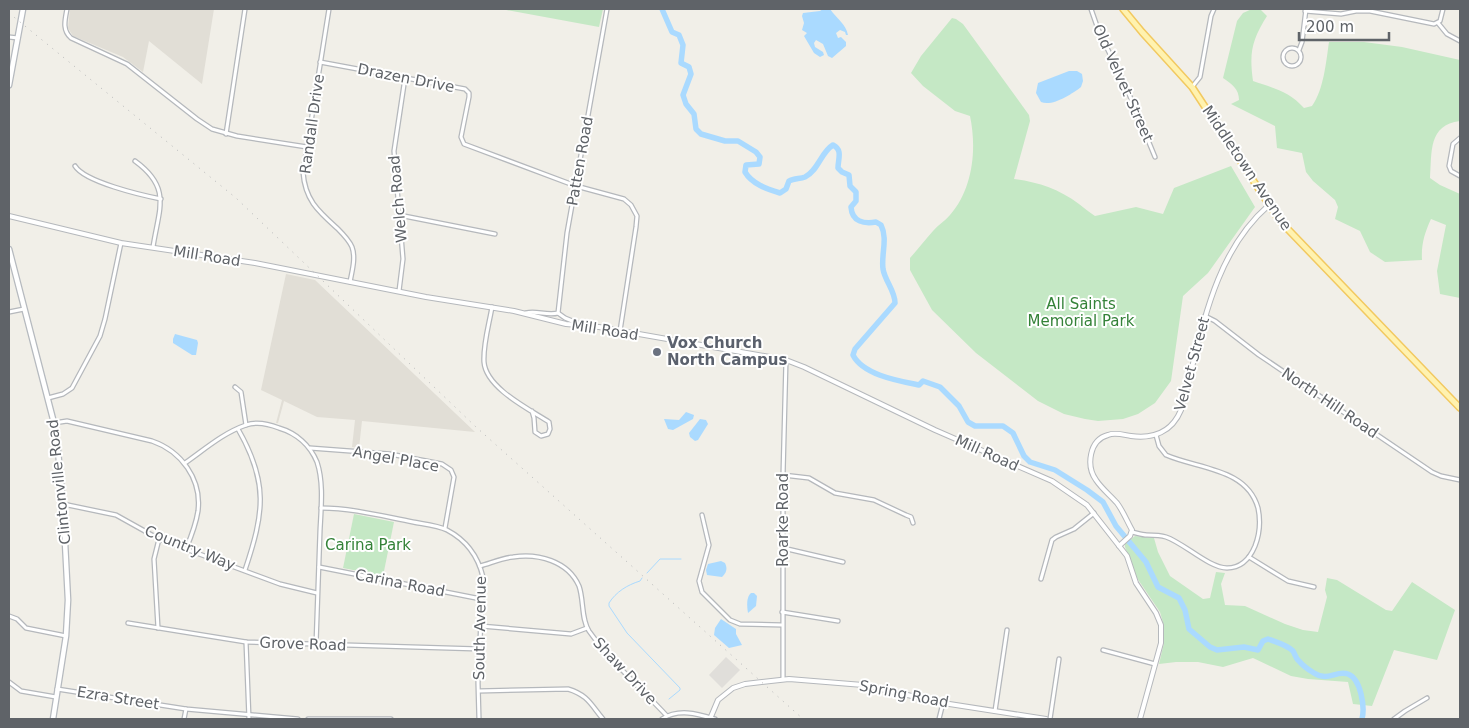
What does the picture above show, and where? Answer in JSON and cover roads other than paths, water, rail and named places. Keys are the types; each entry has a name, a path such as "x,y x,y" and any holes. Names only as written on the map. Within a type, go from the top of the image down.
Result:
{"main road":[{"path":"9,85 23,9"},
{"name":"Middletown Avenue","path":"1123,9 1192,87 1269,205 1289,232 1460,408"},
{"name":"Clintonville Road","path":"9,249 54,422 63,504 68,600 66,636 53,719"}],"street":[{"path":"67,9 65,29 71,38 127,64 201,123 226,134 307,147"},
{"path":"226,134 245,9"},
{"name":"Randall Drive","path":"328,9 303,172 307,193 316,208 343,235 352,247 354,256 350,282"},
{"name":"Patten Road","path":"558,313 564,248 606,9"},
{"name":"Old Velvet Street","path":"1090,9 1129,94 1155,157"},
{"path":"1192,87 1200,77 1211,16 1214,9"},
{"path":"1438,23 1442,9"},
{"path":"1298,50 1292,48 1284,51 1282,57 1286,64 1292,66 1298,62 1300,54 1298,50 1302,42 1306,10 1341,14 1356,10 1370,11 1429,24 1438,23"},
{"path":"1438,23 1447,34 1460,41"},
{"path":"9,36 18,38"},
{"name":"Drazen Drive","path":"320,62 465,89 469,97 461,137 464,144 576,186"},
{"name":"Welch Road","path":"399,291 403,259 394,150 406,78"},
{"path":"1460,138 1453,144 1449,166 1451,171 1460,176"},
{"path":"135,161 154,178 160,191 161,198 153,247"},
{"path":"74,166 79,172 132,193 161,198"},
{"path":"576,186 624,199 631,204 637,216 620,331"},
{"name":"Velvet Street","path":"1156,435 1169,428 1177,420 1181,410 1205,316 1218,278 1230,254 1250,226 1269,205"},
{"path":"399,215 496,234"},
{"name":"Mill Road","path":"9,216 121,243 255,263 525,314 566,324 620,331 786,360 804,366 1010,464 1052,481 1082,500 1127,556 1136,583 1159,619 1162,639 1140,719"},
{"path":"48,398 63,394 72,388 100,336 107,312 121,243"},
{"path":"492,308 484,354 486,372 498,388 549,422 550,429 548,434 541,436 535,432 532,411"},
{"path":"9,312 24,309"},
{"path":"525,314 530,312 558,313 582,326"},
{"name":"North Hill Road","path":"1205,316 1212,319 1259,355 1424,467 1438,475 1460,480"},
{"name":"Roarke Road","path":"783,679 783,475 786,360"},
{"path":"235,387 241,392 246,424"},
{"path":"54,422 67,421 152,441 169,449 185,463 194,479 199,504 186,549"},
{"path":"185,463 226,433 246,424 272,425 291,432 310,448 317,462 320,476 321,508 316,645"},
{"path":"238,429 254,462 261,503 260,520 256,536 244,570"},
{"path":"1107,435 1143,437 1156,435 1159,446 1166,455 1238,480 1252,495 1257,506 1260,524 1257,540 1249,557 1234,568 1222,568 1165,536 1132,532 1120,508 1094,477 1091,470 1091,457 1095,444 1107,435"},
{"name":"Angel Place","path":"310,448 390,454 442,464 451,470 454,478 445,528"},
{"path":"783,475 809,478 836,493 874,500 911,517 913,523"},
{"name":"Country Way","path":"63,504 116,515 159,540 280,584 317,593"},
{"name":"South Avenue","path":"321,508 350,510 445,528 460,538 470,548 480,566 482,577 479,719"},
{"path":"1041,579 1052,540 1056,536 1074,529 1094,513"},
{"path":"702,515 709,545 700,580 702,592 730,620 740,624 782,625"},
{"path":"1120,546 1129,538 1132,532"},
{"path":"158,628 154,559 159,540"},
{"path":"783,548 843,562"},
{"name":"Shaw Drive","path":"480,566 511,557 522,556 547,559 562,565 579,586 587,628 600,646 667,716"},
{"path":"1249,557 1288,581 1314,587"},
{"name":"Carina Road","path":"319,567 481,599"},
{"path":"782,612 838,621"},
{"path":"9,616 17,619 26,628 66,636"},
{"name":"Grove Road","path":"128,623 246,642 480,649"},
{"path":"481,626 572,634 587,628"},
{"path":"995,712 1007,630"},
{"path":"246,642 249,718"},
{"path":"1103,650 1155,664"},
{"path":"1048,719 1059,659"},
{"name":"Spring Road","path":"712,719 716,703 726,692 741,685 783,679 863,685 943,703 1048,719"},
{"path":"9,682 20,691 56,697"},
{"name":"Ezra Street","path":"57,689 249,718 298,719"},
{"path":"479,691 568,689 586,697 603,719"},
{"path":"1394,719 1426,698"},
{"path":"939,719 943,703"},
{"path":"184,719 186,709"},
{"path":"662,719 667,716 688,712 712,719"},
{"path":"308,719 391,719"}],"water":[{"path":"830,9 843,24 848,35 840,30 836,33 838,38 841,37 846,42 846,46 832,58 828,56 823,44 816,40 814,43 815,47 823,52 824,55 820,57 814,53 804,36 807,33 802,30 804,23 803,13"},
{"path":"1069,71 1077,71 1082,74 1083,81 1081,87 1051,103 1041,102 1036,93 1038,83"},
{"path":"175,334 197,340 196,355 192,355 173,343"},
{"path":"686,412 694,415 693,419 673,430 668,429 664,419 679,420"},
{"path":"700,419 706,420 708,424 698,440 695,441 690,437 689,433"},
{"path":"721,561 725,563 726,567 722,577 707,575 708,564"},
{"path":"751,593 757,596 756,606 748,613 747,605"},
{"path":"721,619 736,629 736,634 742,645 729,648 714,635 715,628"}],"waterway":[{"path":"662,9 672,32 679,35 683,45 681,63 689,67 691,74 683,95 686,104 694,114 696,129 701,134 725,141 738,141 756,152 760,157 759,164 746,165 745,172 756,183 780,193 786,189 789,181 805,177 809,174 825,152 833,145 839,152 838,168 849,175 850,186 856,192 856,201 851,207 854,216 859,221 867,223 876,222 881,225 884,236 883,269 895,303 855,349 853,355 858,362 865,368 882,376 919,385 923,381 940,387 959,406 968,422 975,426 1003,426 1013,433 1024,456 1030,462 1055,470 1103,502 1116,526 1146,562 1158,587 1179,598 1185,610 1189,629 1210,647 1217,650 1244,647 1258,650 1263,641 1268,639 1291,649 1302,665 1319,675 1348,674 1356,681 1359,687 1363,708 1362,719"},
{"path":"647,573 660,559 681,559"},
{"path":"642,578 640,581 618,592 609,603 609,606 627,633 680,688 669,699"}],"railway":[{"path":"9,13 236,198 476,427 803,719"}],"place":[{"name":"Vox Church North Campus","path":"657,352"}],"park label":[{"name":"All Saints Memorial Park","path":"1081,312"},
{"name":"Carina Park","path":"368,545"}]}
